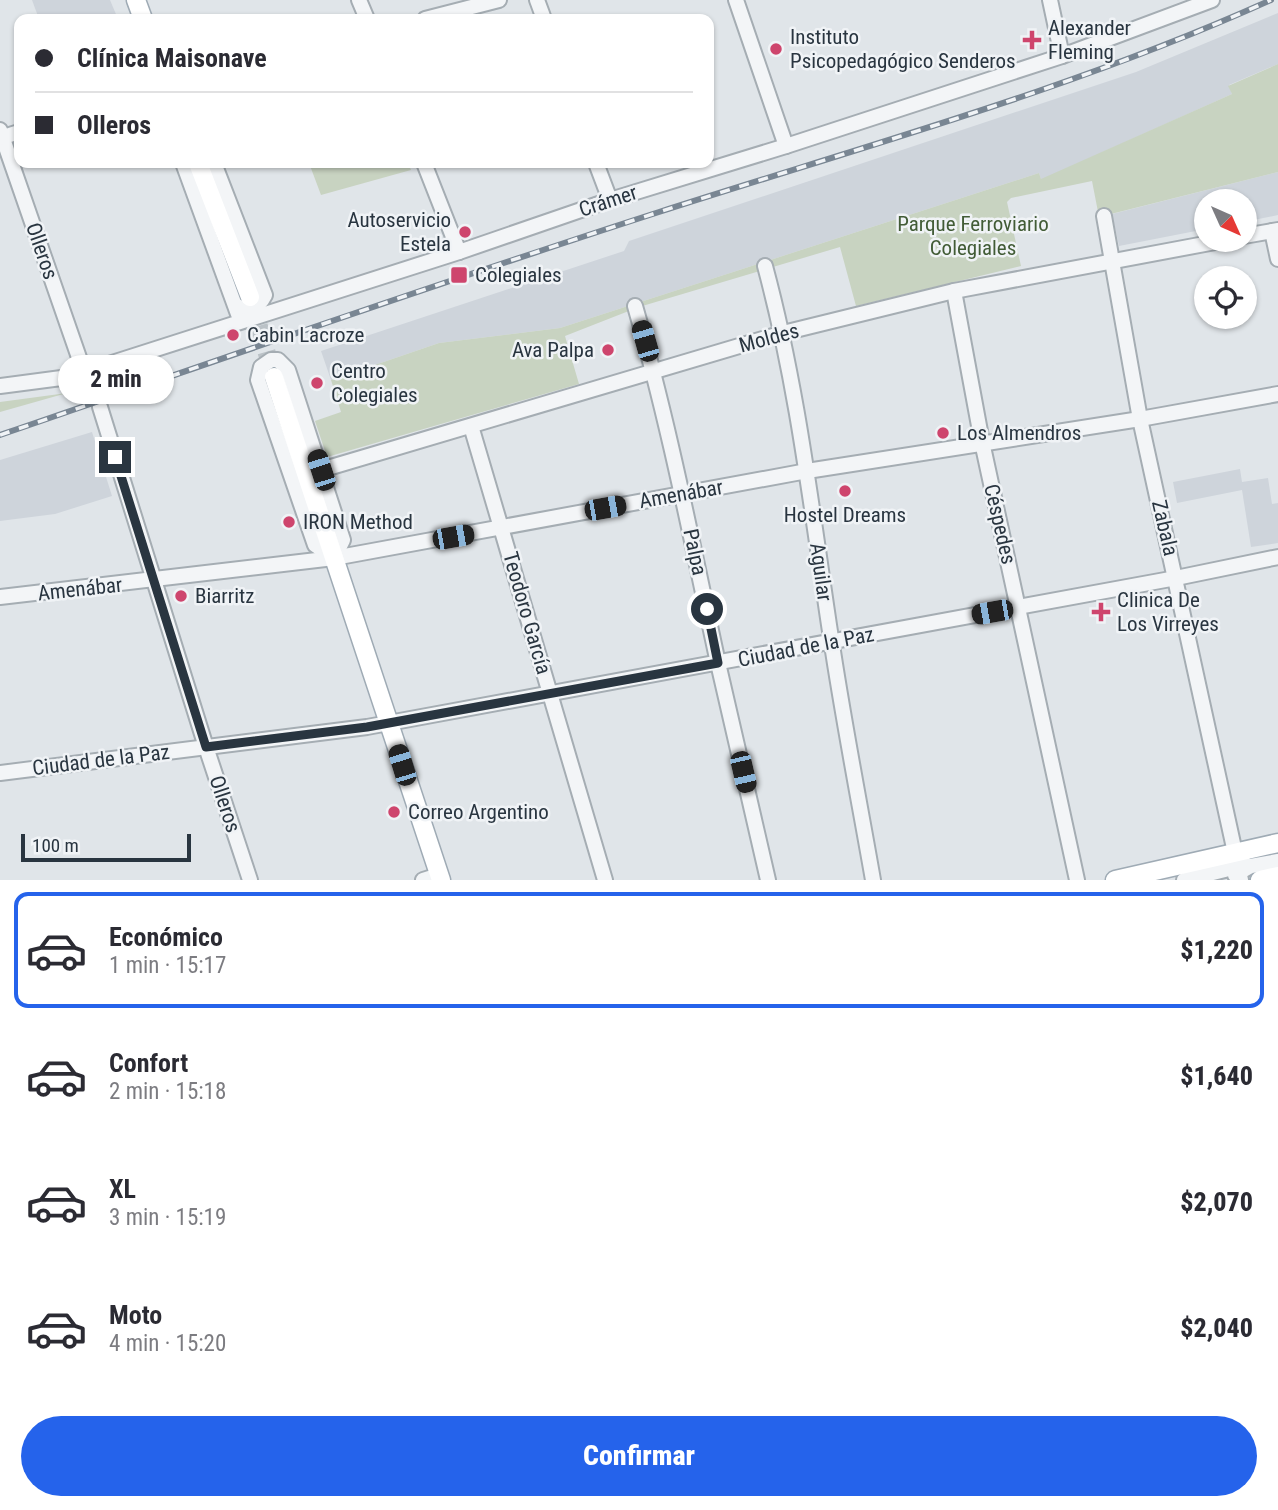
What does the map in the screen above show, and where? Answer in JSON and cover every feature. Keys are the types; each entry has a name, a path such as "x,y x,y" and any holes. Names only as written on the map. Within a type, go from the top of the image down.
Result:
{"main road":[{"path":"200,168 243,301"},
{"path":"274,377 390,723 434,878"},
{"path":"1115,880 1238,867 1278,843"},
{"path":"1260,880 1278,876"}],"street":[{"path":"444,14 499,0"},
{"path":"736,0 786,146"},
{"path":"1050,0 1062,56"},
{"name":"Crámer","path":"0,386 69,377 1062,56 1212,0"},
{"name":"Olleros","path":"1,135 84,372"},
{"path":"185,168 243,301 253,308 265,295 216,168"},
{"path":"426,168 459,252"},
{"path":"598,168 610,200"},
{"name":"Zabala","path":"1104,216 1140,418 1238,867"},
{"path":"1257,234 1275,231 1278,258"},
{"name":"Moldes","path":"321,470 783,333 954,291 1194,246"},
{"name":"Aguilar","path":"765,266 783,333 807,471 831,642 873,880"},
{"name":"Céspedes","path":"954,291 982,442 1077,880"},
{"path":"237,322 243,301"},
{"name":"Palpa","path":"635,306 654,371 768,880"},
{"path":"278,360 288,370 343,540 334,558 315,545 262,393 258,373 267,362 278,360"},
{"name":"Amenábar","path":"0,597 334,558 807,471 1278,394"},
{"name":"Olleros","path":"100,407 250,880"},
{"name":"Teodoro García","path":"471,426 606,880"},
{"name":"Ciudad de la Paz","path":"0,773 390,723 1176,579 1278,557"},
{"path":"1224,880 1250,858 1278,851"},
{"path":"1184,880 1278,861"}],"shaded area":[{"path":"32,0 110,0 116,14 37,14"},
{"path":"1278,13 1278,64 1229,85 1232,94 1041,180 1039,173 560,328 439,343 331,380 321,351 624,251 629,241 1136,72"},
{"path":"1278,172 1278,215 1257,219 1257,189 1211,189"},
{"path":"1194,193 1194,231 1119,246 1112,214"},
{"path":"92,432 112,496 55,514 0,521 0,460"},
{"path":"1240,469 1242,482 1268,478 1272,504 1278,503 1278,543 1251,547 1242,490 1177,503 1173,482"}],"green space":[{"name":"Parque Ferroviario Colegiales","path":"1278,64 1278,172 1210,189 1194,189 1194,193 1099,217 1092,181 1011,198 1007,202 1021,266 856,306 840,247 639,307 565,336 579,384 327,457 315,421 341,412 331,380 439,343 560,328 1039,173 1041,179 1232,94 1228,86"},
{"path":"311,168 411,170 321,195"},
{"path":"67,393 0,412 0,402"}],"tunnel":[{"path":"251,300 274,377"}],"railway":[{"path":"0,435 494,266 1045,89 1197,32 1271,0"}],"place":[{"name":"Alexander Fleming","path":"1032,40"},
{"name":"Instituto Psicopedagógico Senderos","path":"776,49"},
{"name":"Autoservicio Estela","path":"465,232"},
{"name":"Colegiales","path":"459,275"},
{"name":"Cabin Lacroze","path":"233,335"},
{"name":"Ava Palpa","path":"608,350"},
{"name":"Centro Colegiales","path":"317,383"},
{"name":"Los Almendros","path":"943,433"},
{"name":"Hostel Dreams","path":"845,491"},
{"name":"IRON Method","path":"289,522"},
{"name":"Biarritz","path":"181,596"},
{"name":"Clinica De Los Virreyes","path":"1101,612"},
{"name":"Correo Argentino","path":"394,812"}],"route":[{"path":"115,457 206,747 367,727 718,663 707,609"}]}
